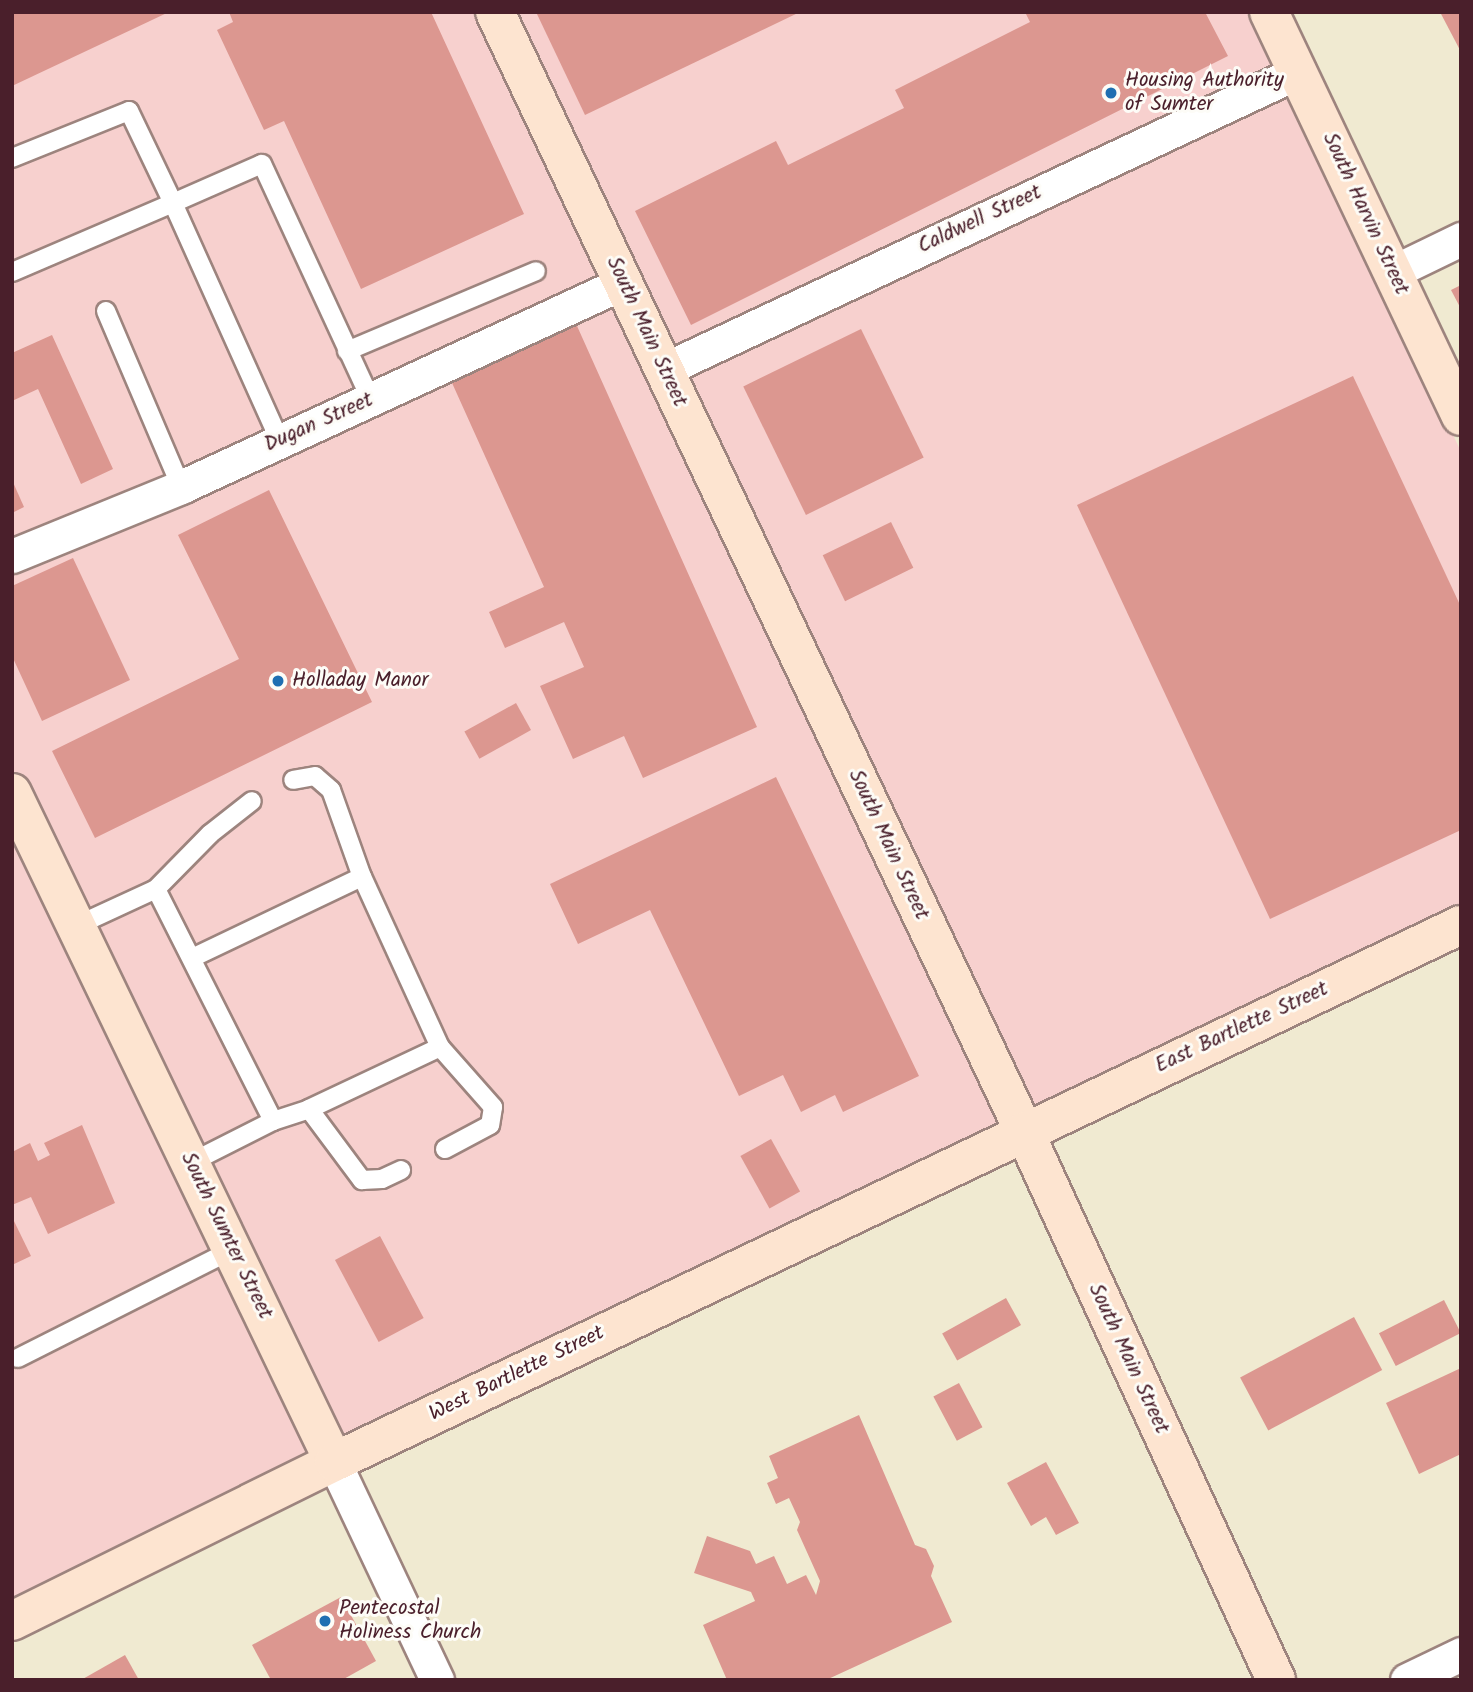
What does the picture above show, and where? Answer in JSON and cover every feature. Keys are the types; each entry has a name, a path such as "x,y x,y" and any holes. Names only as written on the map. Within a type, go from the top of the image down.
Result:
{"street":[{"name":"South Main Street","path":"495,12 1024,1131 1276,1680"},
{"name":"South Harvin Street","path":"1269,12 1461,416"},
{"name":"Caldwell Street","path":"663,370 1298,72"},
{"path":"1393,272 1461,239"},
{"name":"Dugan Street","path":"12,556 181,487 279,439 371,400 622,282"},
{"name":"South Sumter Street","path":"12,793 438,1680"},
{"name":"East Bartlette Street","path":"1024,1131 1461,925"},
{"name":"West Bartlette Street","path":"12,1621 334,1462 1024,1131"},
{"path":"1407,1680 1461,1654"}],"lane":[{"path":"12,158 129,111 279,439"},
{"path":"12,272 262,164 371,400"},
{"path":"347,351 536,271"},
{"path":"106,311 181,487"},
{"path":"293,780 315,776 331,790 362,877 440,1047 494,1107 490,1125 445,1149"},
{"path":"76,926 156,889 210,834 252,801"},
{"path":"194,957 362,877"},
{"path":"156,889 194,957 273,1121"},
{"path":"190,1163 273,1121 309,1109 440,1047"},
{"path":"309,1109 362,1180 382,1179 401,1170"},
{"path":"18,1358 232,1250"}],"shaded area":[{"path":"12,12 1258,12 1461,452 1461,907 12,1600"}],"building":[{"path":"12,12 169,12 12,86"},
{"path":"229,12 431,12 524,214 361,289 284,121 264,130 217,30 233,22"},
{"path":"536,12 800,12 585,115"},
{"path":"1025,12 1205,12 1228,56 691,325 635,211 776,141 788,165 904,108 895,90 1030,22"},
{"path":"1440,12 1461,12 1461,52"},
{"path":"1461,285 1461,309 1451,290"},
{"path":"573,317 757,727 643,778 624,736 573,759 540,686 584,667 564,622 505,648 489,612 544,587 448,374"},
{"path":"861,329 924,458 806,515 743,386"},
{"path":"52,335 113,469 81,484 38,389 12,401 12,353"},
{"path":"1353,376 1461,607 1461,830 1270,919 1077,505"},
{"path":"12,480 24,507 12,513"},
{"name":"Holladay Manor","path":"269,490 372,702 95,838 52,751 239,659 178,535"},
{"path":"891,522 913,568 845,601 823,555"},
{"path":"73,558 130,680 42,721 12,656 12,586"},
{"path":"516,703 531,730 479,759 464,732"},
{"path":"776,777 919,1076 843,1112 835,1095 801,1112 783,1075 739,1096 650,910 578,944 550,884"},
{"path":"82,1125 115,1203 48,1234 31,1197 12,1205 12,1152 30,1143 38,1161 50,1155 44,1143"},
{"path":"771,1139 800,1191 769,1208 740,1156"},
{"path":"12,1217 31,1256 12,1265"},
{"path":"380,1236 424,1318 379,1342 335,1260"},
{"path":"1006,1298 1021,1325 957,1361 942,1333"},
{"path":"1444,1300 1461,1333 1396,1366 1379,1333"},
{"path":"1354,1317 1382,1370 1268,1431 1240,1378"},
{"path":"1461,1368 1461,1454 1419,1474 1386,1403"},
{"path":"959,1383 982,1427 957,1441 933,1397"},
{"path":"859,1415 915,1545 926,1549 934,1566 931,1576 952,1622 826,1680 727,1680 703,1625 755,1601 751,1592 694,1573 707,1536 750,1551 756,1564 774,1556 787,1584 806,1575 816,1595 820,1581 797,1530 800,1522 789,1498 776,1504 767,1483 778,1478 769,1456"},
{"path":"1046,1462 1079,1523 1056,1535 1046,1517 1031,1526 1007,1483"},
{"name":"Pentecostal Holiness Church","path":"341,1597 376,1661 342,1680 271,1680 252,1645"},
{"path":"125,1655 139,1680 81,1680"}],"place":[{"name":"Housing Authority of Sumter","path":"1111,93"},
{"name":"Holladay Manor","path":"278,681"},
{"name":"Pentecostal Holiness Church","path":"325,1621"}]}
